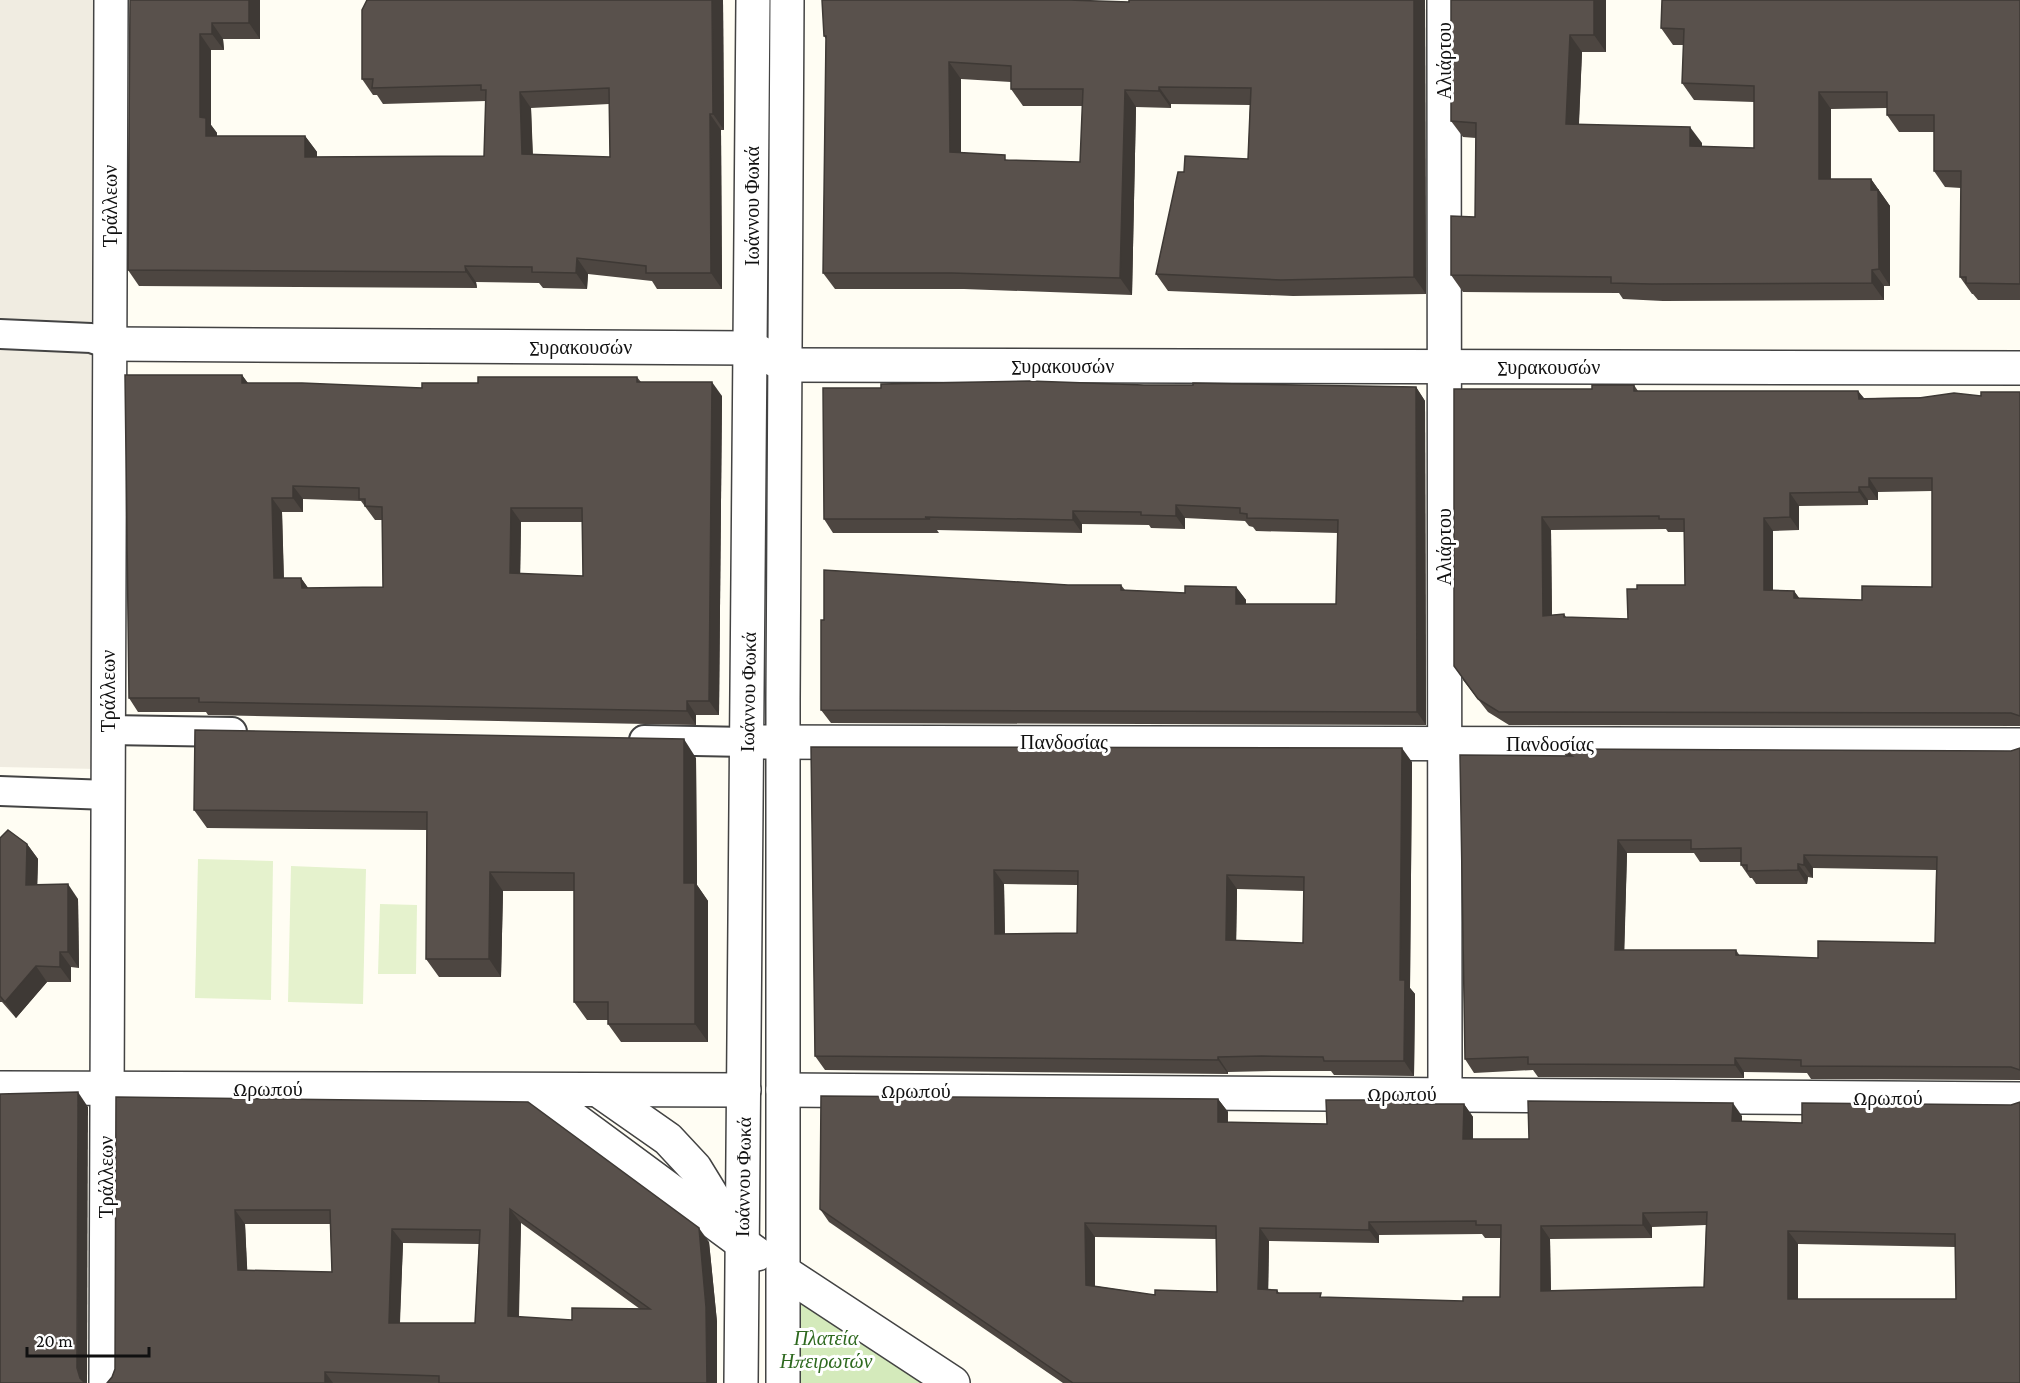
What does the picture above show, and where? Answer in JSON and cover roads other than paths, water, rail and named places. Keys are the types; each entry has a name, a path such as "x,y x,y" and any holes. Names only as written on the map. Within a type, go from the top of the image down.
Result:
{"street":[{"name":"Τράλλεων","path":"106,1383 111,0"},
{"name":"Ιωάννου Φωκά","path":"741,1383 752,348 753,0"},
{"name":"Ιωάννου Φωκά","path":"783,1383 783,741 787,0"},
{"name":"Αλιάρτου","path":"1444,0 1445,1094"},
{"path":"0,334 91,338 110,344"},
{"name":"Συρακουσών","path":"110,344 752,348 785,365 2020,368"},
{"path":"108,730 263,733"},
{"name":"Πανδοσίας","path":"622,739 2020,746"},
{"path":"0,791 108,795"},
{"name":"Ωρωπού","path":"0,1088 744,1090"},
{"path":"536,1090 742,1244 952,1383"},
{"path":"598,1090 668,1139 695,1167 742,1244"},
{"name":"Ωρωπού","path":"783,1090 2020,1099"}],"park label":[{"name":"Πλατεία Ηπειρωτών","path":"826,1350"}]}
